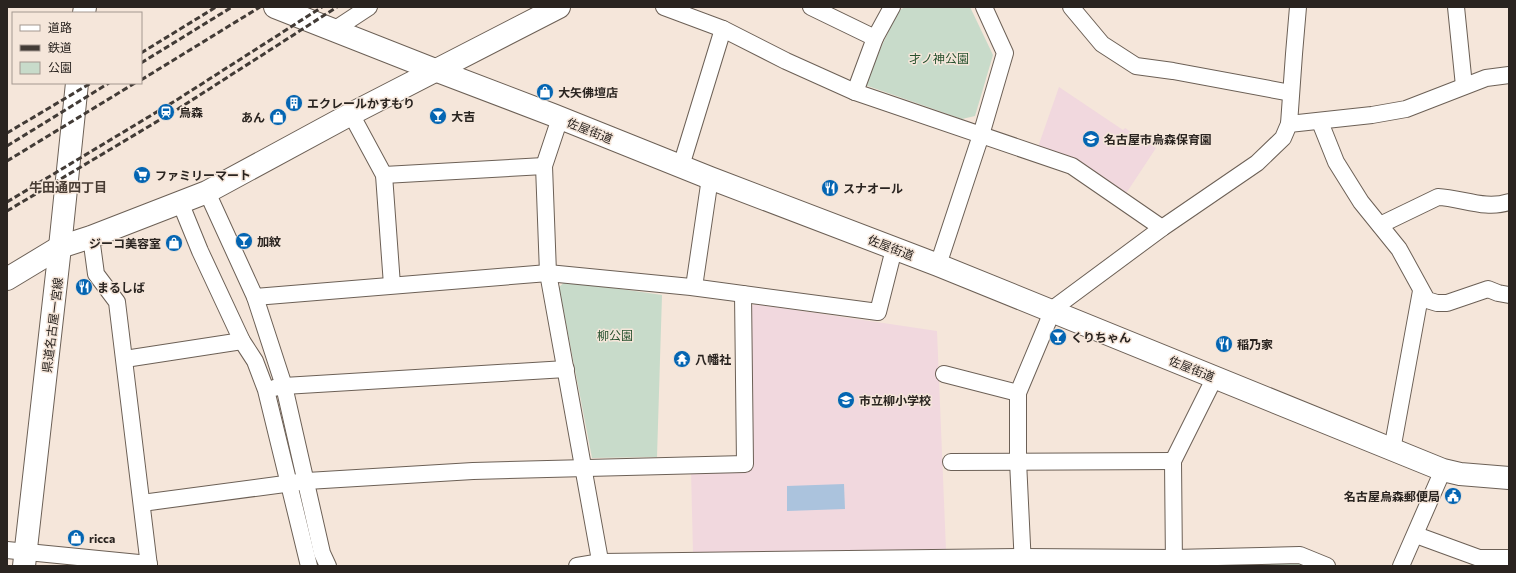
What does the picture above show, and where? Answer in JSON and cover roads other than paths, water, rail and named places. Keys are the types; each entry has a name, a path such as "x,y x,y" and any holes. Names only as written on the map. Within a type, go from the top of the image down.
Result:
{"street":[{"name":"佐屋街道","path":"275,7 710,178 938,265 1443,470 1460,474 1509,478"},
{"path":"334,30 369,7"},
{"path":"7,279 60,247 91,237 207,192 351,114 558,7"},
{"path":"664,7 723,29 786,61 855,92 1072,166 1162,228"},
{"path":"811,7 875,38"},
{"path":"855,92 875,38 892,7"},
{"path":"938,265 981,135 1005,53 984,7"},
{"path":"1071,7 1102,44 1136,66 1173,71 1291,93"},
{"path":"1022,561 1018,461 1018,393 1051,312 1162,228 1256,163 1283,138 1289,124 1298,7"},
{"path":"1456,7 1464,86"},
{"path":"681,166 723,29"},
{"path":"1289,124 1320,122 1406,109 1486,78 1509,75"},
{"name":"県道名古屋一宮線","path":"19,556 60,247 77,84"},
{"path":"351,114 384,175 392,285"},
{"path":"560,118 544,166 548,273 601,564"},
{"path":"1320,122 1336,162 1361,202 1399,249 1427,300 1437,303 1447,302 1488,289 1509,295"},
{"path":"384,175 544,166"},
{"path":"694,288 710,178"},
{"path":"207,192 255,297 284,386 307,481 322,553 328,566"},
{"path":"1380,225 1438,197 1447,197 1478,204 1503,204 1509,202"},
{"path":"180,202 200,251 242,341 255,361 266,390 309,566"},
{"path":"19,556 149,565 117,302 96,274 91,237"},
{"path":"255,297 548,273 694,288 878,312 894,249"},
{"path":"1392,450 1421,291"},
{"path":"142,503 307,481 473,471 745,464 743,294"},
{"path":"125,360 242,341"},
{"path":"266,390 284,386 566,369"},
{"path":"944,374 1018,393"},
{"path":"1174,562 1173,461 1215,377"},
{"path":"951,462 1173,461"},
{"path":"1401,566 1443,470"},
{"path":"1416,534 1479,558 1509,558"},
{"path":"577,566 601,564 1022,561 1174,562 1300,556 1327,566"}],"water":[{"path":"844,484 845,509 787,511 787,486"}],"railway":[{"path":"142,52 216,7"},
{"path":"142,62 232,7"},
{"path":"142,79 260,7"},
{"path":"7,202 175,101 322,7"},
{"path":"7,211 178,109 337,7"},
{"path":"7,133 89,84"},
{"path":"7,146 107,84"},
{"path":"7,161 133,84"}],"place":[{"name":"大矢佛壇店","path":"545,92"},
{"name":"エクレールかすもり","path":"294,103"},
{"name":"烏森","path":"166,112"},
{"name":"大吉","path":"438,116"},
{"name":"あん","path":"278,117"},
{"name":"名古屋市烏森保育園","path":"1091,139"},
{"name":"ファミリーマート","path":"142,175"},
{"name":"スナオール","path":"830,188"},
{"name":"加紋","path":"244,241"},
{"name":"ジーコ美容室","path":"174,243"},
{"name":"まるしば","path":"84,287"},
{"name":"くりちゃん","path":"1058,337"},
{"name":"稲乃家","path":"1224,344"},
{"name":"八幡社","path":"682,359"},
{"name":"市立柳小学校","path":"846,400"},
{"name":"名古屋烏森郵便局","path":"1453,496"},
{"name":"ricca","path":"76,538"}],"district":[{"name":"牛田通四丁目","path":"68,187"}],"park label":[{"name":"才ノ神公園","path":"939,58"},
{"name":"柳公園","path":"615,335"}]}
